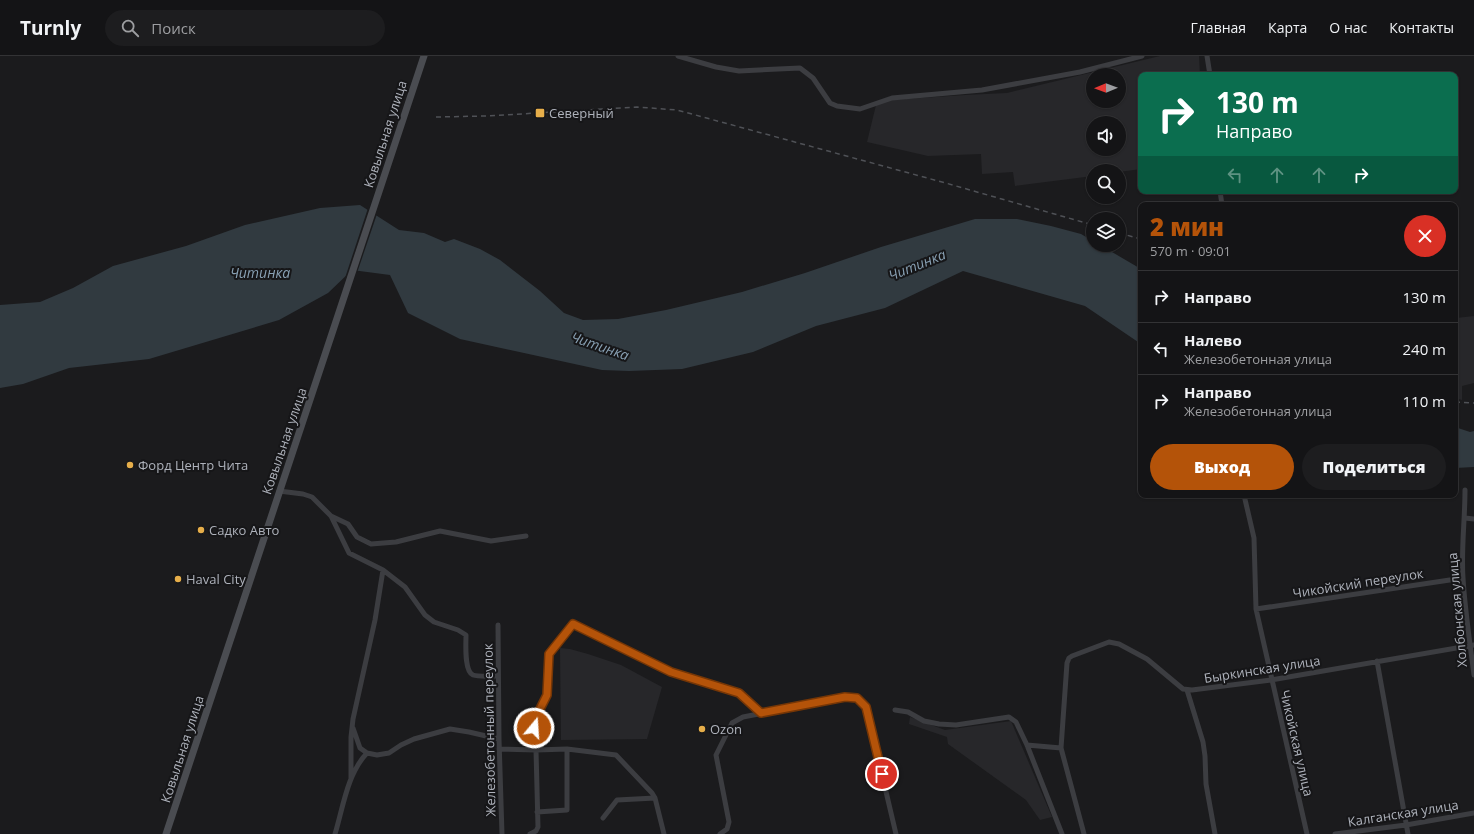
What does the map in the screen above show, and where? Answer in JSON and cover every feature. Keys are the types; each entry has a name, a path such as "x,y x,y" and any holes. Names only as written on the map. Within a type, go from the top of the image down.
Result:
{"main road":[{"name":"Ковыльная улица","path":"166,834 424,56"}],"street":[{"path":"678,56 716,68 739,71 800,68 813,78 830,102 837,106 860,109 892,98 982,90 1080,72 1142,56"},
{"path":"1207,56 1210,72"},
{"name":"Холбонская улица","path":"1465,490 1465,518 1462,538 1463,578 1472,645 1474,675"},
{"path":"280,491 312,497 331,516 349,552 383,570 405,587 425,615 434,622 458,630 466,635 467,667 470,672 474,675 498,676"},
{"name":"Чикойская улица","path":"1245,498 1254,538 1256,609 1307,834"},
{"path":"331,516 348,524 357,537 371,544 396,542 440,531 491,541 526,536"},
{"path":"1465,518 1474,519"},
{"path":"351,778 352,725 375,620 383,570"},
{"name":"Чикойский переулок","path":"1256,609 1463,578"},
{"path":"528,750 536,717 547,695 549,654 573,624 671,672 739,693 761,713"},
{"name":"Железобетонный переулок","path":"498,626 498,739 502,834"},
{"name":"Быркинская улица","path":"1061,748 1067,663 1069,658 1109,642 1119,644 1147,660 1183,689 1187,690 1271,680 1472,645"},
{"path":"1377,661 1408,834"},
{"path":"1187,690 1203,742 1206,784 1215,834"},
{"path":"720,834 727,829 729,822 716,755 732,723 743,717 845,697 857,698 866,707 896,834"},
{"path":"895,710 908,712 924,721 944,724 956,725 1009,717 1016,722 1027,745 1062,834"},
{"path":"352,725 360,748 367,754 377,755 388,753 414,739 450,729 462,730 498,739"},
{"path":"1027,745 1061,748 1084,834"},
{"path":"499,749 567,749 616,755 652,793 655,798 664,834"},
{"path":"537,812 567,810 567,749"},
{"path":"530,834 536,831 538,827 536,750"},
{"path":"335,834 351,778 362,758 367,754"},
{"path":"603,818 617,800 655,798"},
{"name":"Калганская улица","path":"1334,834 1406,825 1474,813"}],"shaded area":[{"path":"1160,56 1199,56 1200,72 1138,72 1138,169 1126,171 1126,164 1086,164 1086,177 1015,186 1013,172 982,174 981,154 928,156 867,142 877,101 1007,93 1086,74 1086,108 1126,108 1126,68 1110,68"},
{"path":"1474,316 1474,383 1462,386 1462,400 1458,399 1458,318"},
{"path":"560,648 588,654 621,665 662,687 647,739 561,740"},
{"path":"910,717 945,730 1011,721 1052,817 1040,820 1026,800 948,744 947,737 909,724"}],"water":[{"name":"Читинка","path":"360,205 399,230 424,233 445,242 454,239 480,249 500,260 540,291 564,313 583,320 618,319 666,310 742,292 805,273 881,247 975,219 1017,219 1081,234 1086,237 1086,252 1112,252 1138,267 1138,342 1085,306 963,271 885,308 816,326 753,352 682,369 629,371 602,370 460,339 408,313 390,275 352,270 328,293 279,320 149,359 69,368 23,384 0,388 0,305 40,302 73,288 113,266 186,246 245,225 320,208"},
{"path":"1458,428 1470,432 1474,431 1474,467 1458,468"}],"pier":[{"path":"368,208 377,214 357,273 352,273 344,281"}],"railway":[{"path":"436,117 487,116 637,107 677,110 1086,223"},
{"path":"1126,235 1138,238"},
{"path":"1458,402 1474,403"}],"place":[{"name":"Северный","path":"540,113"},
{"name":"Форд Центр Чита","path":"130,465"},
{"name":"Садко Авто","path":"201,530"},
{"name":"Haval Сity","path":"178,579"},
{"name":"Ozon","path":"702,729"}],"route":[{"path":"534,728 536,717 546,700 549,654 573,624 671,672 739,693 761,713 845,697 857,698 866,707 882,774"}]}
